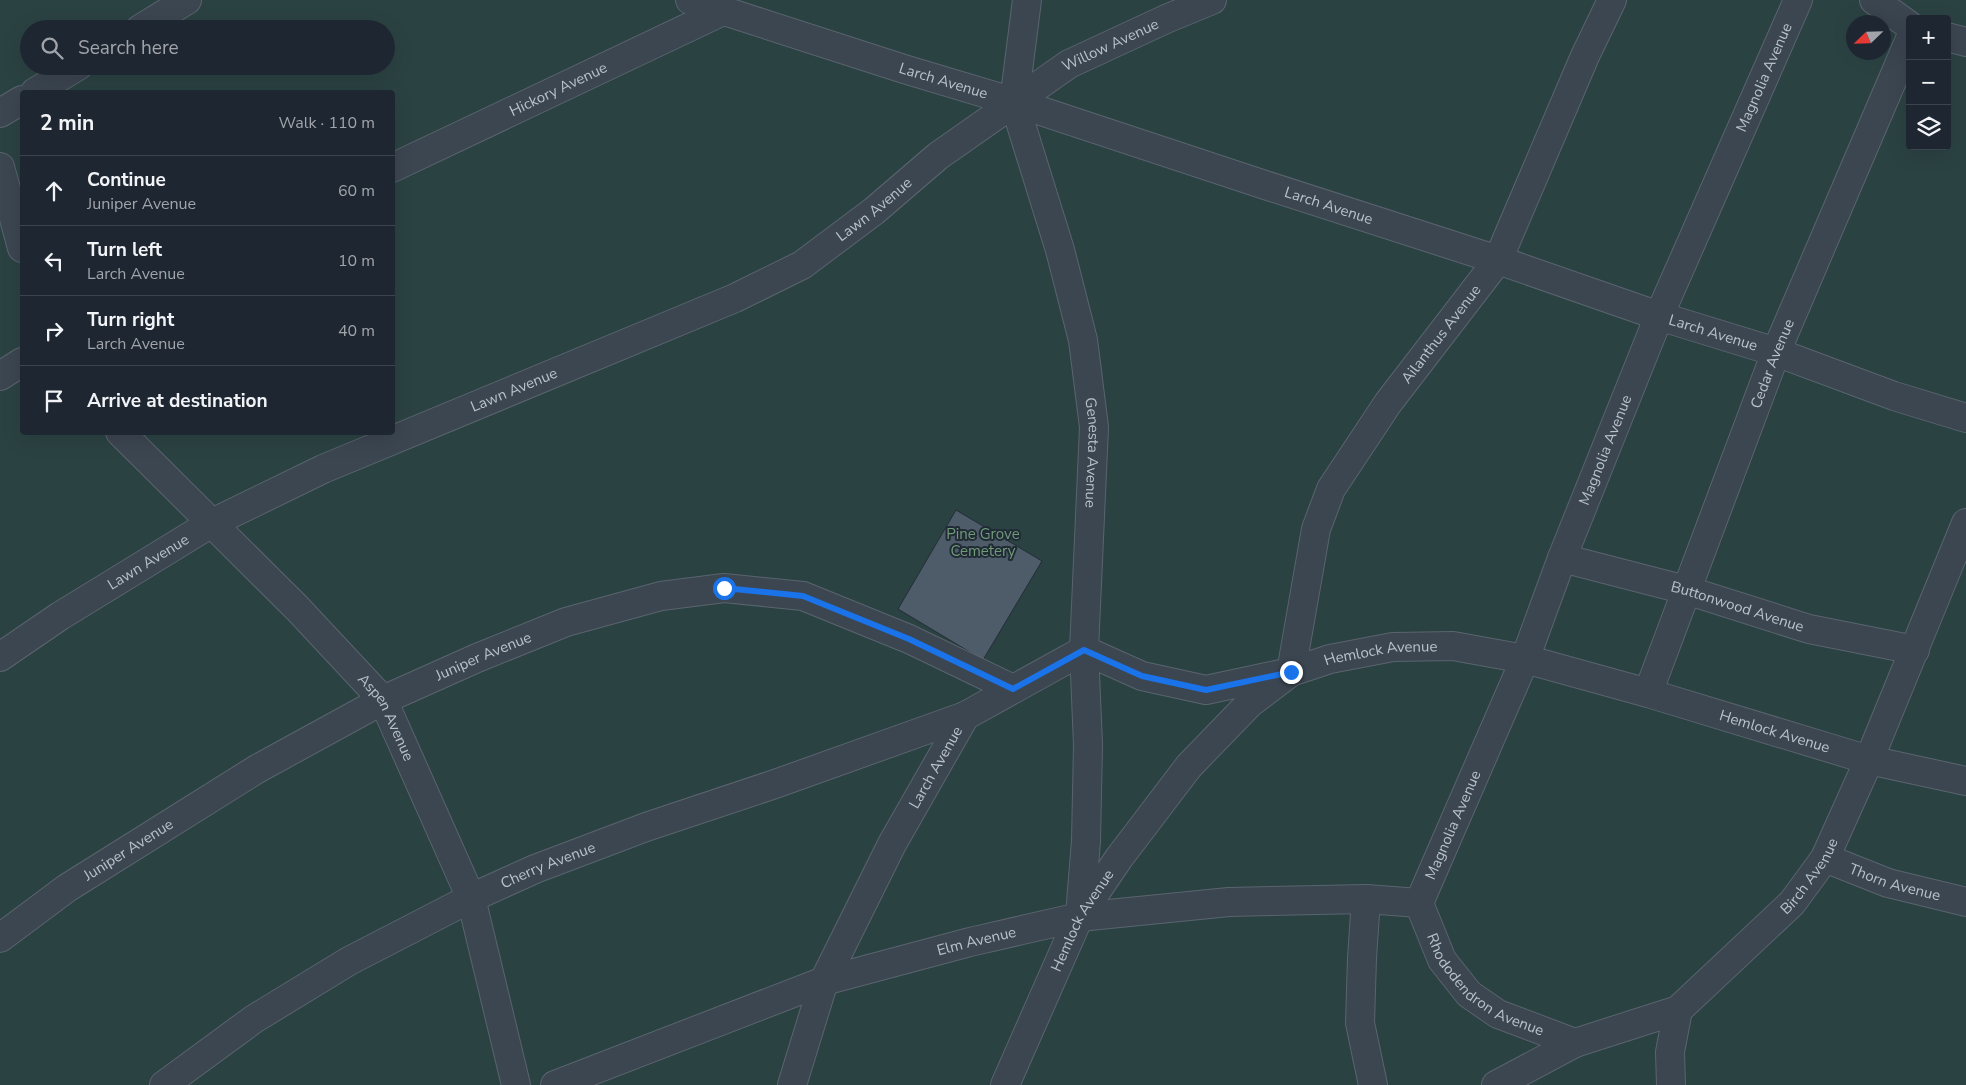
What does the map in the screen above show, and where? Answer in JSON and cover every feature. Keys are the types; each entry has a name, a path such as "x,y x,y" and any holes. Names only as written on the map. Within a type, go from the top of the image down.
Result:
{"lane":[{"path":"155,20 187,0"},
{"name":"Larch Avenue","path":"690,0 904,69 1014,102 1265,186 1498,260 1659,316 1776,352 1889,394 1966,418"},
{"name":"Genesta Avenue","path":"1027,0 1014,102 1060,250 1084,350 1094,427 1084,650 1088,745 1086,831 1079,917"},
{"name":"Willow Avenue","path":"1014,102 1069,64 1212,0"},
{"name":"Ailanthus Avenue","path":"1291,672 1316,529 1331,489 1388,403 1498,260 1585,56 1612,0"},
{"name":"Magnolia Avenue","path":"1419,903 1525,659 1562,558 1659,316 1798,0"},
{"path":"1874,0 1906,23"},
{"name":"Hickory Avenue","path":"395,167 723,11"},
{"path":"1951,38 1966,42"},
{"name":"Cedar Avenue","path":"1648,693 1776,352 1906,49"},
{"path":"38,90 63,75"},
{"path":"0,114 20,101"},
{"name":"Lawn Avenue","path":"0,657 60,616 210,524 323,468 735,298 802,265 874,211 938,156 1014,102"},
{"path":"0,167 20,241"},
{"path":"0,376 20,363"},
{"name":"Aspen Avenue","path":"123,435 210,524 298,609 383,700 471,898 516,1085"},
{"name":"Birch Avenue","path":"1496,1085 1575,1043 1678,1010 1792,903 1825,858 1869,760 1966,523"},
{"name":"Buttonwood Avenue","path":"1562,558 1686,590 1808,629 1915,650"},
{"name":"Juniper Avenue","path":"0,938 68,888 257,769 383,700 477,658 566,622 661,596 724,588 803,596 909,639 1013,689"},
{"name":"Hemlock Avenue","path":"1005,1085 1079,917 1119,858 1189,766 1250,703 1291,672 1330,659 1393,648 1452,646 1525,659 1648,693 1869,760 1966,781"},
{"path":"1084,650 1142,676 1206,690 1291,672"},
{"name":"Larch Avenue","path":"792,1085 824,981 892,844 965,716 1084,650"},
{"name":"Cherry Avenue","path":"164,1085 254,1019 349,961 471,898 535,869 646,827 775,784 965,716"},
{"name":"Thorn Avenue","path":"1825,858 1888,883 1966,902"},
{"path":"1366,899 1360,1023 1373,1085"},
{"name":"Elm Avenue","path":"555,1085 824,981 970,942 1079,917 1229,902 1366,899 1419,903"},
{"name":"Rhododendron Avenue","path":"1419,903 1442,960 1469,994 1498,1014 1575,1043"},
{"path":"1671,1085 1670,1052 1678,1010"}],"green space":[{"name":"Pine Grove Cemetery","path":"0,0 1966,0 1966,1085 0,1085"}],"building":[{"path":"956,510 1042,561 983,660 898,609"}],"route":[{"path":"724,588 803,596 909,639 1013,689 1084,650 1142,676 1206,690 1291,672"}]}
